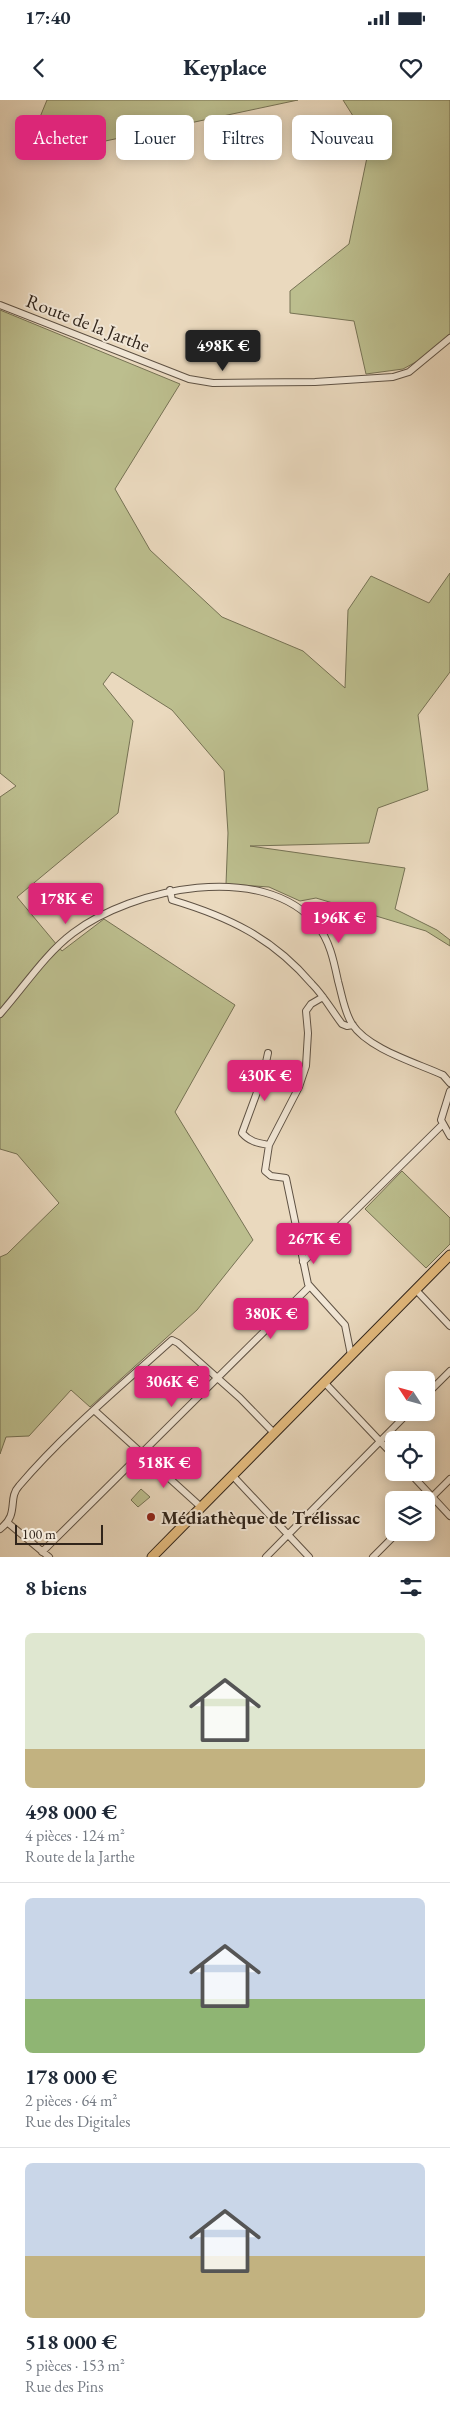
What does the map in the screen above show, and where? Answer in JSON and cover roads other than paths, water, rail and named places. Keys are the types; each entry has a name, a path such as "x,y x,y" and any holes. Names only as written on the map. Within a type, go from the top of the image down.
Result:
{"main road":[{"path":"152,1557 450,1255"}],"street":[{"name":"Route de la Jarthe","path":"0,305 190,379 213,383 315,382 393,377 409,372 450,338"},
{"path":"0,1014 61,943 90,921 123,905 170,890 205,888 248,890 277,896 296,905 311,918 325,936 346,1008 353,1025 367,1040 443,1075 450,1083"},
{"path":"170,890 172,900 197,908 257,935 311,982 342,1024 347,1026 353,1025"},
{"path":"323,997 311,1004 306,1011 308,1033 306,1066 299,1087 269,1145 265,1171 271,1176 283,1176 287,1181 303,1262 310,1286 345,1325 351,1355"},
{"path":"268,1053 254,1101 242,1133 247,1139 256,1143 269,1145"},
{"path":"450,1091 442,1114 442,1126 450,1136"},
{"path":"303,1262 442,1126"},
{"path":"42,1552 310,1286"},
{"path":"416,1290 450,1326"},
{"path":"0,1529 11,1518 16,1488 94,1410 172,1340 178,1343 218,1378 274,1433"},
{"path":"435,1386 450,1371"},
{"path":"324,1382 385,1446"},
{"path":"94,1410 201,1507"},
{"path":"266,1557 400,1421"},
{"path":"232,1475 309,1557"},
{"path":"435,1495 450,1480"},
{"path":"418,1481 427,1491"},
{"path":"435,1499 450,1516"},
{"path":"8,1523 50,1557"},
{"path":"373,1557 389,1541"}],"place":[{"name":"Médiathèque de Trélissac","path":"151,1517"}]}
